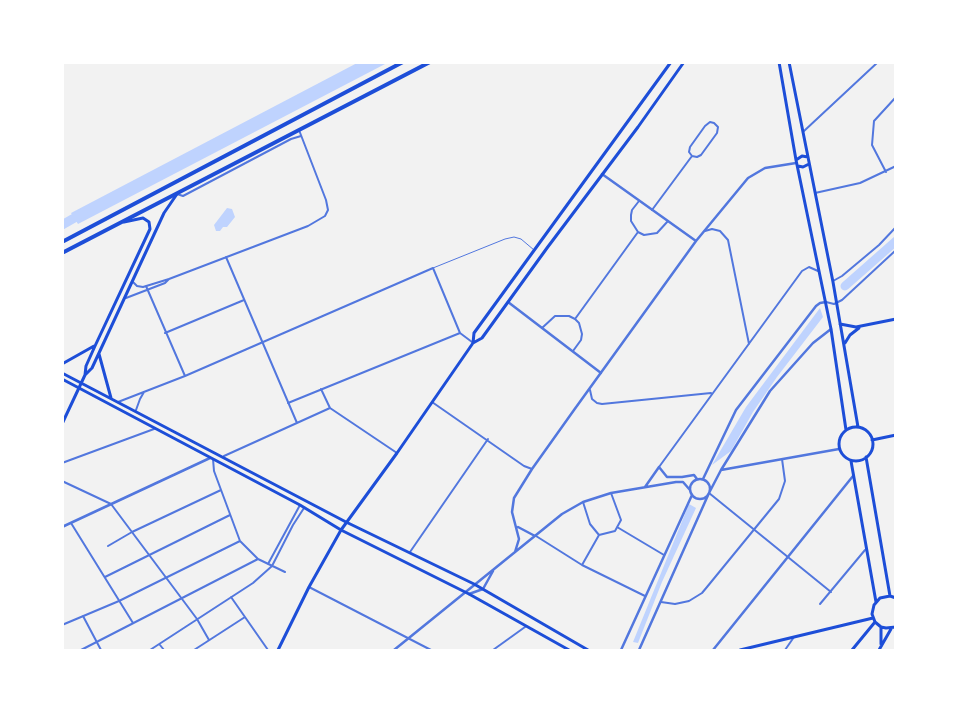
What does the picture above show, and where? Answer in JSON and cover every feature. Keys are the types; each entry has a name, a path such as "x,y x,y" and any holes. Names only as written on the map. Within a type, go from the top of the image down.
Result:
{"highway":[{"path":"62,242 402,62"},
{"path":"62,253 430,62"}],"main road":[{"path":"473,343 474,333 671,62"},
{"path":"278,650 309,587 346,522 397,453 473,343 482,338 684,62"},
{"path":"779,62 796,163 826,302 846,430"},
{"path":"789,62 804,131 858,427"},
{"path":"796,163 802,156 808,158"},
{"path":"796,163 804,167 809,164"},
{"path":"62,424 79,389 92,368 167,208 177,194"},
{"path":"86,376 86,366 150,230 149,222 143,218 124,222"},
{"path":"540,242 547,248"},
{"path":"534,250 541,256"},
{"path":"840,324 852,327 896,319"},
{"path":"844,345 850,335 862,326"},
{"path":"62,364 95,346"},
{"path":"98,353 111,399"},
{"path":"62,373 346,522 474,584 588,650"},
{"path":"62,379 304,508 341,530 467,592 569,650"},
{"path":"858,427 867,431 872,440 872,450 866,457 856,461 846,458 839,449 839,438 846,430 858,427"},
{"path":"872,440 896,435"},
{"path":"866,457 890,596"},
{"path":"851,460 876,602"},
{"path":"894,627 882,627 874,620 872,609 876,602 885,596 896,598"},
{"path":"740,650 874,620"},
{"path":"852,650 874,620"},
{"path":"881,645 882,627"},
{"path":"879,650 894,627"}],"street":[{"path":"804,131 878,62"},
{"path":"886,172 872,145 874,120 896,97"},
{"path":"710,122 716,124 717,133 701,155 697,157 692,156 689,152 690,148 705,126 710,122"},
{"path":"132,281 137,286 146,286 169,279 308,226 325,216 328,210 326,200 299,130"},
{"path":"177,194 183,196 291,139 301,136"},
{"path":"652,210 692,156"},
{"path":"516,552 519,539 512,512 516,493 590,388 696,241 748,178 765,168 796,163"},
{"path":"814,193 860,183 896,166"},
{"path":"602,174 696,241"},
{"path":"639,200 631,215 631,221 638,232 644,235 657,233 668,221"},
{"path":"832,282 879,245 896,227"},
{"path":"704,231 720,230 728,240 749,344"},
{"path":"575,318 638,232"},
{"path":"702,479 736,410 816,306 826,302 836,303 847,296 896,250"},
{"path":"226,257 297,423"},
{"path":"645,487 802,271 805,268 812,267 819,273"},
{"path":"118,402 185,376 433,268 460,333 473,343"},
{"path":"124,299 165,283 169,279"},
{"path":"146,286 165,334 185,376"},
{"path":"165,334 244,300"},
{"path":"508,302 601,373"},
{"path":"542,328 555,316 575,318 579,323 582,340 573,352"},
{"path":"640,650 709,493 722,470 770,391 813,343 830,328"},
{"path":"288,403 460,333"},
{"path":"590,388 592,399 602,404 713,393"},
{"path":"321,389 330,408 397,453"},
{"path":"136,411 144,392"},
{"path":"432,402 488,439 524,466 532,469"},
{"path":"222,457 330,408"},
{"path":"62,463 155,429"},
{"path":"410,552 488,439"},
{"path":"722,470 839,449"},
{"path":"62,527 211,459 240,541 258,559 285,572"},
{"path":"661,602 669,604 682,603 702,593 781,495 785,481 782,459"},
{"path":"660,467 667,477 682,478 694,475 697,479"},
{"path":"713,650 854,475"},
{"path":"690,490 692,482 702,479 709,484 709,493"},
{"path":"62,481 111,504 182,598 209,640"},
{"path":"394,650 562,514 583,502 610,493 683,482 692,495 701,499 709,493"},
{"path":"108,546 132,532 221,490"},
{"path":"582,565 599,535 615,531 620,520 610,493"},
{"path":"709,493 831,592"},
{"path":"621,650 692,495"},
{"path":"583,502 590,524 599,535"},
{"path":"268,564 300,506"},
{"path":"150,650 253,583 272,566 304,508"},
{"path":"104,577 231,514"},
{"path":"71,523 133,623"},
{"path":"517,526 582,565 646,596"},
{"path":"617,527 664,555"},
{"path":"62,625 119,601 240,541"},
{"path":"820,604 867,548"},
{"path":"81,650 258,559"},
{"path":"467,592 483,589 494,569"},
{"path":"309,587 431,650"},
{"path":"232,597 268,650"},
{"path":"83,616 102,650"},
{"path":"194,650 245,617"},
{"path":"493,650 526,626"},
{"path":"786,650 794,637"},
{"path":"160,645 164,650"}],"lane":[{"path":"433,268 505,238 514,237 521,239 534,250"}],"water":[{"path":"359,62 387,63 78,224 71,213"},
{"path":"227,208 232,209 235,217 227,227 216,231 214,225"},
{"path":"820,308 823,317 777,377 753,412 731,451 712,465 746,407"},
{"path":"689,504 696,508 662,582 638,643 633,642"}],"waterway":[{"path":"62,225 83,213"},
{"path":"845,286 896,241"}]}
